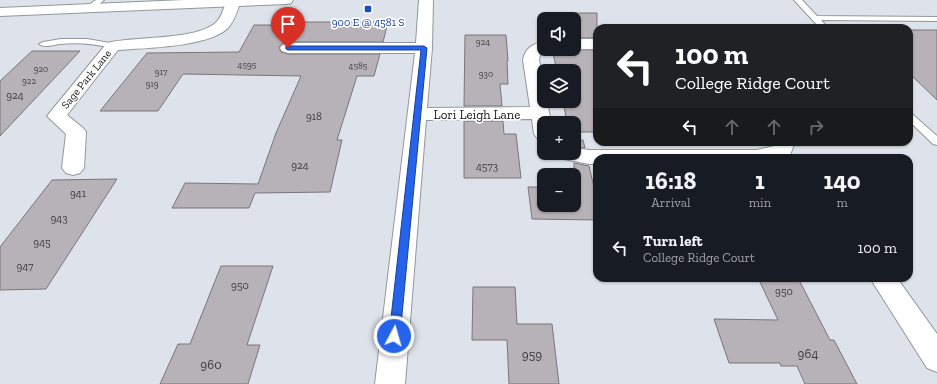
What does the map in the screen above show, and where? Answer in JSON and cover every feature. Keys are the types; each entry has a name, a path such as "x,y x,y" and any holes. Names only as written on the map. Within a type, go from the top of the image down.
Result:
{"street":[{"path":"0,12 95,4 286,0"},
{"path":"390,384 424,48 426,0"},
{"name":"Sage Park Lane","path":"73,168 76,132 56,116 114,46 193,38 213,31 225,22 234,1"},
{"path":"581,44 593,44"},
{"path":"288,48 424,48"},
{"path":"537,49 532,53 531,60 541,116"},
{"name":"Lori Leigh Lane","path":"417,114 540,113"},
{"path":"774,154 783,150 784,146"},
{"path":"581,156 593,157"},
{"path":"887,282 937,358"}],"lane":[{"path":"798,0 820,24"},
{"path":"815,18 937,18"},
{"path":"43,44 71,40 93,41 114,46"},
{"path":"913,120 933,139"}],"building":[{"path":"581,13 597,13 597,24 593,24 593,38 581,38"},
{"path":"302,22 388,22 383,42 288,42 279,47 281,52 288,54 380,54 374,76 357,76 337,140 342,140 330,192 255,193 249,208 172,208 185,183 258,184 276,133 301,76 183,74 158,111 100,111 147,53 239,52 254,25 302,25"},
{"path":"913,30 937,30 937,100 913,77"},
{"path":"465,35 506,35 508,84 500,84 502,106 464,106"},
{"path":"581,50 593,50 593,132 581,132 581,116 566,116 564,108 581,108 581,64 555,64 554,56 581,56"},
{"path":"32,51 80,51 0,136 0,81"},
{"path":"464,121 503,121 504,134 516,134 521,178 464,178"},
{"path":"581,140 583,140 585,148 581,148"},
{"path":"574,163 589,166 593,183 593,220 532,219 528,187 537,187 537,212 581,212 581,168 574,168"},
{"path":"117,179 46,289 0,290 0,247 52,180"},
{"path":"221,266 273,266 247,345 260,345 248,384 160,384 178,344 190,344"},
{"path":"760,282 800,282 830,340 834,340 857,384 805,384 797,366 781,366 780,363 729,363 714,319 778,320"},
{"path":"473,287 515,287 517,324 552,324 559,384 509,384 507,340 472,340"}],"place":[{"name":"900 E @ 4581 S","path":"368,9"}],"route":[{"path":"288,48 424,48 394,336"}]}
